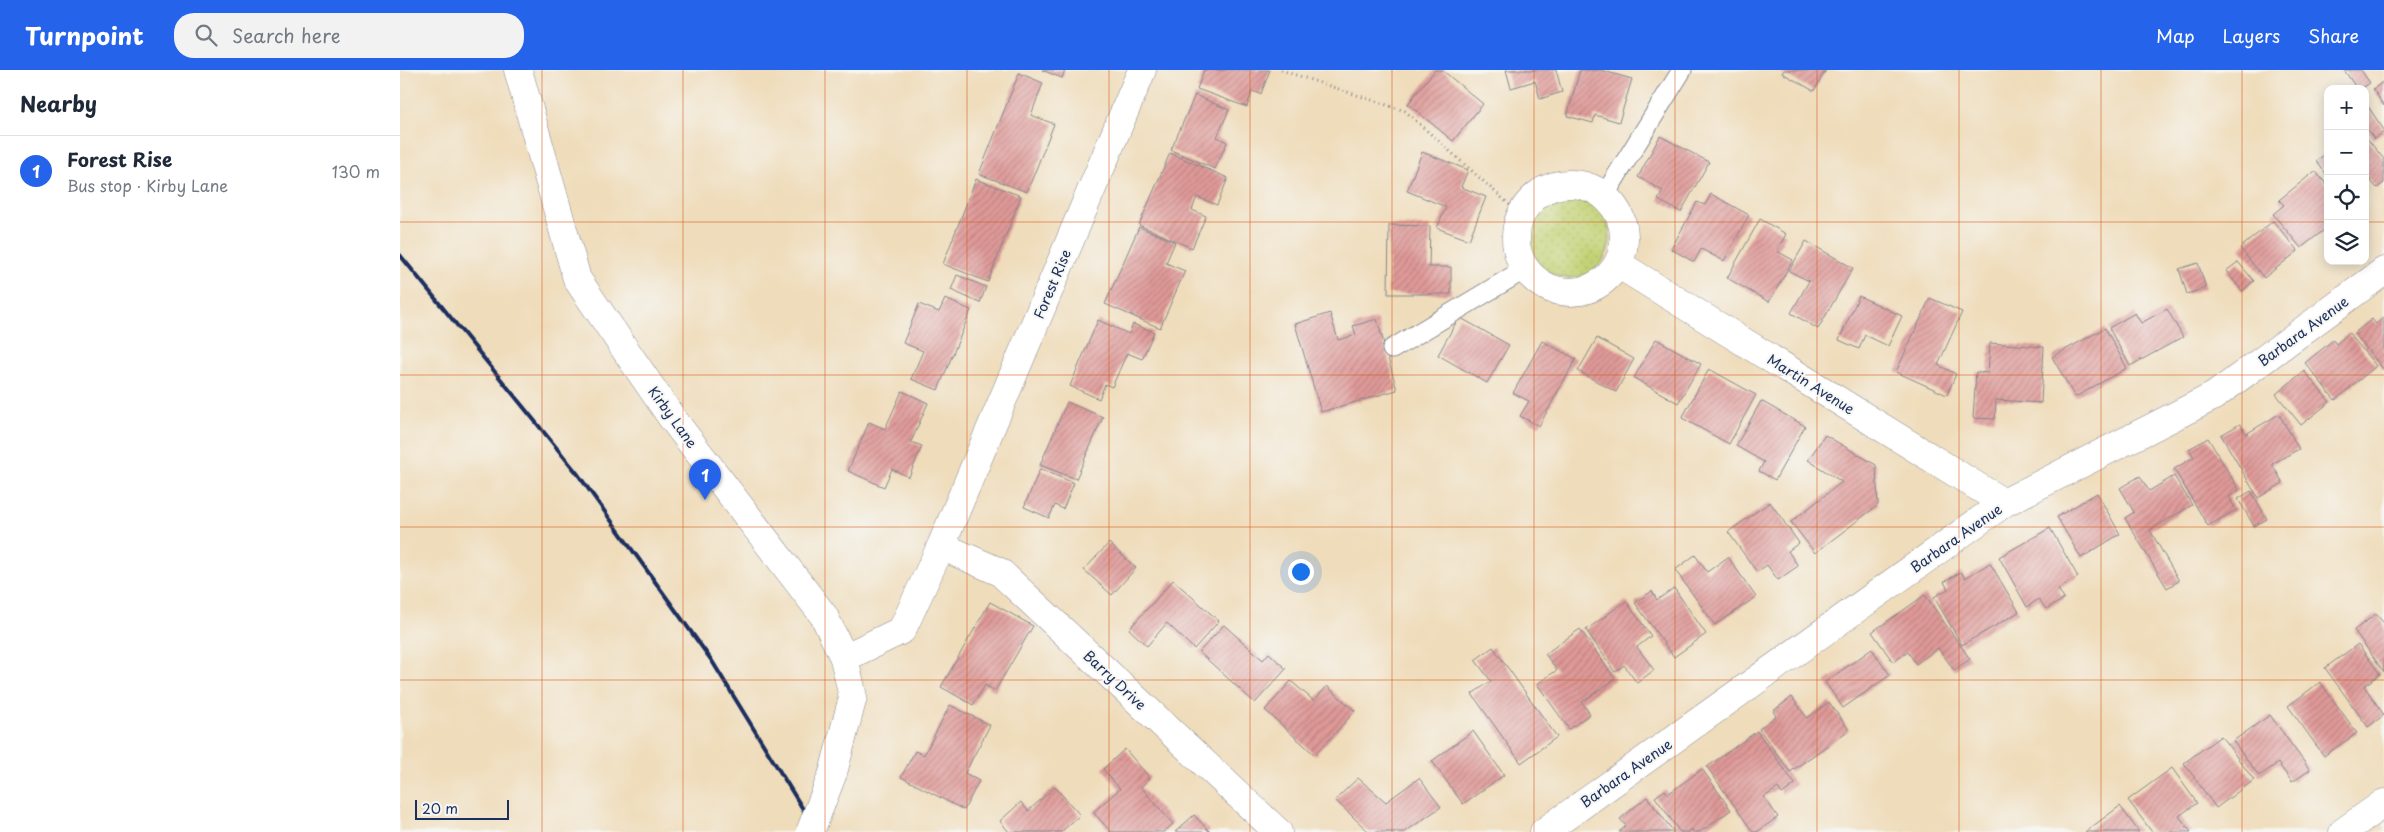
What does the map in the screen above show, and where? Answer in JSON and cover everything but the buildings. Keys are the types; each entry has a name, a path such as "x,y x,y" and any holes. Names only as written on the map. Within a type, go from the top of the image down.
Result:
{"street":[{"name":"Kirby Lane","path":"518,70 577,279 672,418 824,616 844,658 852,697 833,773 810,832"},
{"name":"Forest Rise","path":"844,658 902,630 941,546 1142,70"},
{"path":"1561,184 1578,184 1595,189 1619,213 1624,230 1624,248 1618,264 1607,279 1591,289 1573,293 1555,290 1538,282 1525,269 1518,252 1516,234 1520,216 1530,201 1544,190 1561,184"},
{"name":"Martin Avenue","path":"1618,264 2004,504"},
{"name":"Barbara Avenue","path":"1544,832 2004,504 2214,396 2384,271"},
{"name":"Barry Drive","path":"941,546 1000,572 1278,832"},
{"path":"2343,832 2384,803"}],"lane":[{"path":"1604,196 1682,70"},
{"path":"1392,349 1525,269"}],"path":[{"path":"1281,70 1405,111 1520,216"}],"green space":[{"path":"1569,196 1585,199 1598,208 1607,221 1610,237 1607,253 1598,266 1585,275 1569,278 1553,275 1540,266 1531,253 1528,237 1531,221 1540,208 1553,199"}],"railway":[{"path":"400,255 577,473 712,661 817,832"}],"place":[{"name":"Forest Rise","path":"705,500"}]}
